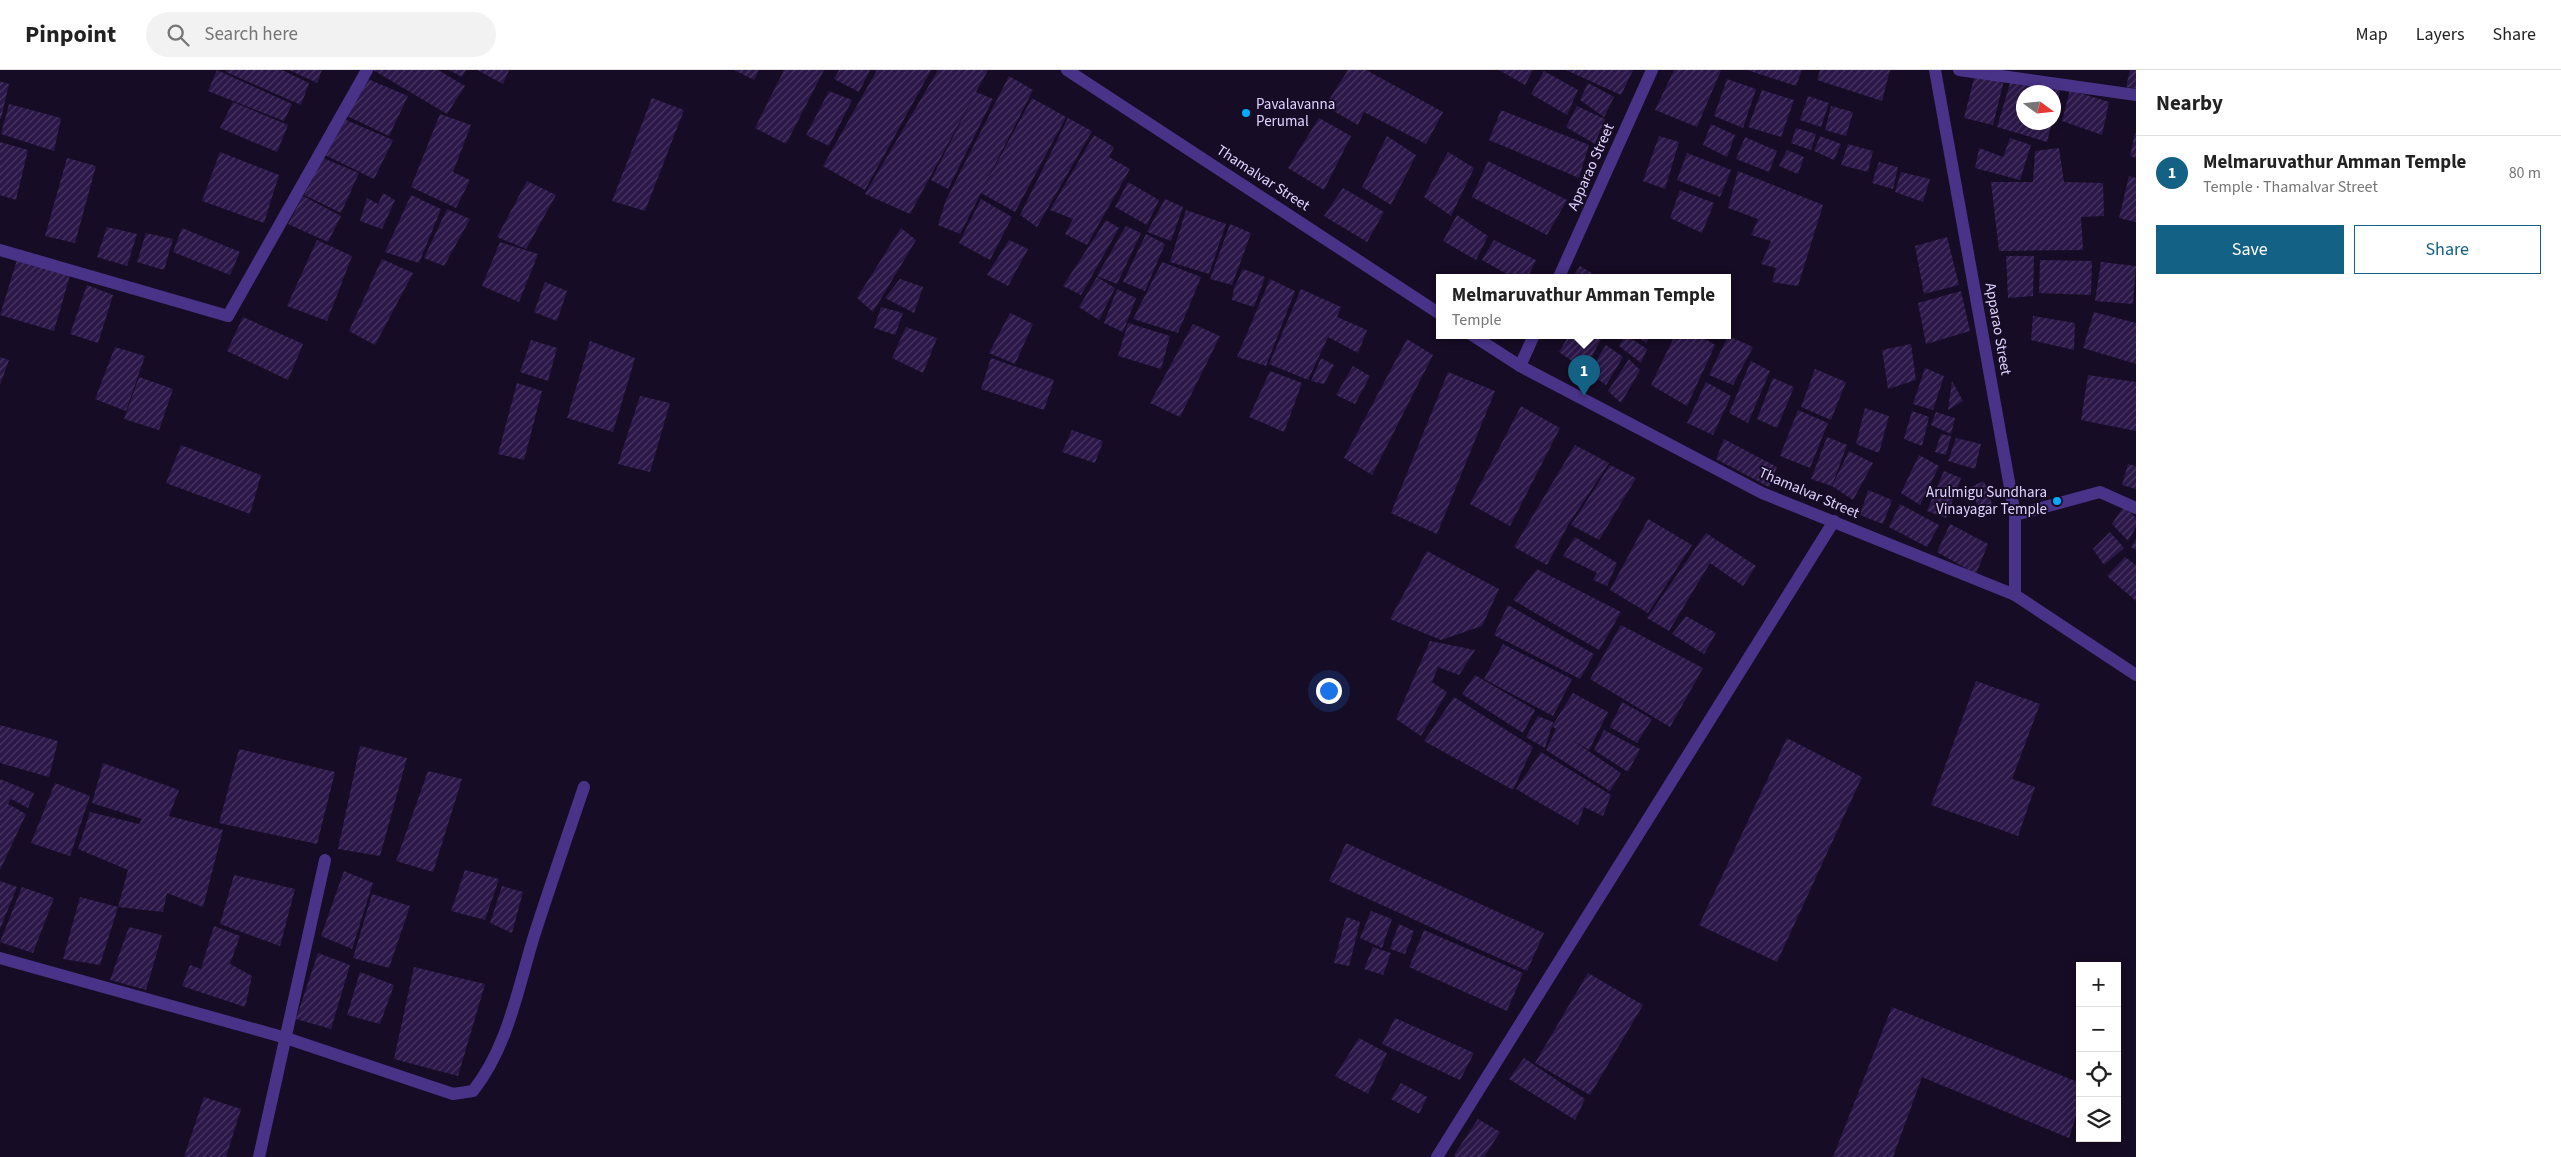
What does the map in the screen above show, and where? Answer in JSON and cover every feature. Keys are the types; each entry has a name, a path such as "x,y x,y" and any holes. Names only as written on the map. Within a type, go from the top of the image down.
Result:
{"street":[{"path":"0,250 228,316 367,70"},
{"name":"Thamalvar Street","path":"1067,70 1436,311"},
{"name":"Apparao Street","path":"1560,274 1652,70"},
{"name":"Apparao Street","path":"1936,70 2015,515 2015,595"},
{"path":"1959,70 2136,96"},
{"name":"Thamalvar Street","path":"1478,339 1520,366 1762,493 2015,595 2136,675"},
{"path":"1520,366 1532,339"},
{"path":"2015,515 2100,492 2136,508"},
{"path":"1438,1157 1834,521"},
{"path":"0,958 286,1038 454,1094 473,1091 485,1076 503,1040 534,934 584,788"},
{"path":"259,1157 325,860"}],"building":[{"path":"217,70 292,104 284,121 208,91"},
{"path":"227,70 282,70 309,83 301,105 226,72"},
{"path":"289,70 322,70 317,83"},
{"path":"373,70 438,70 465,86 447,114"},
{"path":"449,70 466,70 462,77"},
{"path":"477,70 509,70 503,84"},
{"path":"734,70 759,70 754,80"},
{"path":"784,70 824,70 786,144 755,128"},
{"path":"839,70 870,70 859,92 834,79"},
{"path":"877,70 931,70 865,190 823,166"},
{"path":"938,70 988,70 976,92 993,99 948,189 931,180 975,94 910,214 865,194"},
{"path":"1348,70 1366,70 1443,112 1426,144 1364,112 1358,125 1325,106"},
{"path":"1499,70 1533,70 1525,85"},
{"path":"1566,70 1633,70 1621,95"},
{"path":"1674,70 1721,70 1697,127 1655,110"},
{"path":"1747,70 1802,70 1796,86"},
{"path":"1820,70 1890,70 1882,101 1817,80"},
{"path":"1976,70 2005,76 1993,125 1964,118"},
{"path":"2130,70 2136,70 2136,89 2126,87"},
{"path":"1544,71 1578,90 1567,115 1531,94"},
{"path":"2013,73 2051,85 2016,85 2016,130 2050,130 2047,142 1997,127"},
{"path":"1009,76 1033,90 981,192 1032,98 1066,117 1015,212 981,193 960,234 938,225 946,200"},
{"path":"368,79 408,96 389,136 347,116"},
{"path":"1727,79 1756,89 1743,128 1714,116"},
{"path":"0,81 9,84 1,119 0,119"},
{"path":"1588,83 1614,97 1604,117 1580,100"},
{"path":"1762,90 1794,100 1781,137 1748,127"},
{"path":"2070,90 2109,102 2102,135 2062,121"},
{"path":"829,91 852,100 829,146 806,135"},
{"path":"1808,96 1829,103 1821,127 1800,120"},
{"path":"652,98 684,110 645,211 612,201"},
{"path":"233,102 288,125 277,152 220,128"},
{"path":"9,104 61,118 54,151 1,134"},
{"path":"1577,106 1605,119 1595,144 1566,127"},
{"path":"1831,106 1853,112 1846,136 1825,130"},
{"path":"1501,110 1589,145 1579,178 1489,140"},
{"path":"440,114 471,125 453,172 470,180 456,208 411,187"},
{"path":"1068,118 1092,131 1037,227 1020,215"},
{"path":"1319,118 1351,136 1324,190 1288,168"},
{"path":"346,120 393,140 374,179 325,155"},
{"path":"1711,124 1735,135 1727,157 1703,145"},
{"path":"1796,128 1816,134 1811,150 1791,143"},
{"path":"2136,133 2136,158 2130,156"},
{"path":"1094,135 1114,147 1109,157 1130,169 1087,245 1065,234 1073,219 1050,210"},
{"path":"1387,136 1416,155 1391,205 1362,187"},
{"path":"1659,136 1679,142 1665,189 1643,181"},
{"path":"1820,136 1841,144 1834,160 1814,151"},
{"path":"1745,137 1777,151 1769,172 1736,159"},
{"path":"2010,138 2031,145 2020,180 1975,168 1979,148 2003,157"},
{"path":"0,142 28,150 16,200 0,195"},
{"path":"1848,144 1873,151 1868,172 1841,165"},
{"path":"2059,148 2064,182 2103,183 2104,216 2081,217 2083,250 1999,251 1991,182 2033,182 2035,151"},
{"path":"1787,150 1804,157 1798,174 1779,166"},
{"path":"220,152 279,175 264,223 202,201"},
{"path":"1448,152 1474,168 1451,216 1424,197"},
{"path":"1687,153 1731,170 1720,197 1677,180"},
{"path":"67,158 96,166 75,243 45,236"},
{"path":"323,158 359,173 341,213 304,195"},
{"path":"1488,161 1567,200 1547,235 1472,197"},
{"path":"1879,162 1898,167 1893,189 1872,183"},
{"path":"1738,171 1823,205 1798,286 1772,282 1776,268 1761,264 1771,241 1751,235 1758,219 1728,208"},
{"path":"1901,172 1930,179 1923,202 1895,192"},
{"path":"2129,176 2136,178 2136,222 2119,218"},
{"path":"527,181 556,195 526,249 497,237"},
{"path":"1128,182 1159,200 1147,225 1115,207"},
{"path":"1343,188 1384,212 1367,242 1324,216"},
{"path":"1680,190 1714,203 1702,233 1670,218"},
{"path":"383,193 395,200 382,229 360,221 367,198 378,204"},
{"path":"411,195 441,209 419,263 385,252"},
{"path":"303,196 341,216 328,242 288,224"},
{"path":"981,199 1012,217 990,260 959,243"},
{"path":"1165,199 1183,207 1171,241 1147,232"},
{"path":"447,209 470,219 444,266 424,258"},
{"path":"1186,210 1226,224 1209,274 1170,262"},
{"path":"1457,215 1488,236 1476,260 1443,241"},
{"path":"1106,220 1119,228 1081,295 1063,286"},
{"path":"1230,224 1251,233 1232,285 1210,279"},
{"path":"1126,226 1141,233 1117,284 1097,276"},
{"path":"107,227 137,234 127,266 97,257"},
{"path":"182,228 240,252 230,275 173,252"},
{"path":"901,228 916,240 873,312 857,298"},
{"path":"146,233 173,239 164,270 137,262"},
{"path":"1146,234 1165,244 1145,291 1123,282"},
{"path":"1947,237 1959,285 1924,294 1915,246"},
{"path":"317,240 352,256 327,321 287,306"},
{"path":"1009,240 1028,249 1008,286 987,275"},
{"path":"1494,240 1536,260 1529,274 1507,274 1482,260"},
{"path":"500,242 538,254 519,302 482,286"},
{"path":"2006,256 2034,256 2033,296 2008,298"},
{"path":"382,259 413,273 375,345 349,331"},
{"path":"17,260 70,275 54,331 0,315"},
{"path":"2040,260 2092,261 2091,295 2039,293"},
{"path":"1162,262 1201,277 1178,333 1133,319"},
{"path":"2101,262 2136,266 2133,304 2095,301"},
{"path":"1580,266 1593,274 1575,274"},
{"path":"1243,269 1265,277 1254,307 1232,300 1234,288"},
{"path":"1097,277 1115,288 1099,320 1079,307"},
{"path":"900,279 923,287 914,313 885,298"},
{"path":"1270,279 1295,291 1266,366 1237,357"},
{"path":"545,282 567,291 557,321 534,312"},
{"path":"87,285 113,295 98,343 70,334"},
{"path":"1117,289 1136,298 1123,332 1104,323"},
{"path":"1301,289 1341,307 1337,317 1367,330 1358,353 1328,337 1308,380 1269,364"},
{"path":"1961,291 1970,331 1926,344 1918,303"},
{"path":"881,307 903,313 895,335 874,328"},
{"path":"2094,312 2136,323 2136,364 2083,348"},
{"path":"1010,313 1033,324 1015,364 989,353"},
{"path":"2033,316 2075,323 2074,350 2031,340"},
{"path":"243,317 303,344 288,380 227,351"},
{"path":"1128,323 1170,336 1161,369 1118,356"},
{"path":"1193,324 1220,336 1180,417 1150,403"},
{"path":"906,327 937,338 923,373 892,358"},
{"path":"1731,337 1753,347 1733,385 1709,375 1727,339 1731,339"},
{"path":"1407,339 1433,355 1372,475 1344,458"},
{"path":"1567,339 1601,339 1585,370 1559,352"},
{"path":"1623,339 1632,339 1647,349 1641,363 1619,346"},
{"path":"1673,339 1705,339 1715,345 1687,406 1651,385"},
{"path":"531,340 557,348 548,381 520,372"},
{"path":"590,341 635,358 613,432 567,418"},
{"path":"1911,344 1916,380 1888,389 1882,350"},
{"path":"1606,345 1623,357 1606,385 1589,373"},
{"path":"115,347 145,356 126,411 95,399"},
{"path":"0,357 9,360 0,385"},
{"path":"991,358 1054,380 1044,410 981,389"},
{"path":"1321,358 1334,365 1324,384 1311,381"},
{"path":"1629,359 1640,370 1621,403 1608,391"},
{"path":"1751,361 1770,371 1748,423 1729,413"},
{"path":"1353,366 1370,376 1355,404 1336,395"},
{"path":"1925,368 1944,376 1933,410 1913,404"},
{"path":"1815,369 1846,382 1831,420 1801,407"},
{"path":"1270,371 1302,383 1284,432 1249,417"},
{"path":"1448,372 1495,391 1437,534 1391,513"},
{"path":"2088,375 2136,382 2136,431 2081,420"},
{"path":"139,377 173,389 159,430 124,419"},
{"path":"1773,378 1794,387 1777,428 1757,419"},
{"path":"1952,381 1963,401 1948,410"},
{"path":"1706,382 1731,396 1713,435 1687,423"},
{"path":"517,383 542,391 524,460 498,454"},
{"path":"640,396 670,403 650,472 618,464"},
{"path":"1521,406 1560,428 1510,526 1470,504"},
{"path":"1865,408 1889,416 1879,453 1856,444"},
{"path":"1798,410 1828,423 1810,468 1780,456"},
{"path":"1912,411 1929,417 1922,446 1904,439"},
{"path":"1936,412 1955,418 1951,434 1931,425"},
{"path":"1072,430 1103,441 1095,463 1062,452"},
{"path":"1941,434 1951,436 1946,455 1935,452"},
{"path":"1827,437 1847,445 1832,486 1811,479"},
{"path":"1956,438 1981,444 1975,469 1948,461"},
{"path":"1724,439 1777,467 1769,487 1716,459"},
{"path":"181,445 261,475 250,514 166,483"},
{"path":"1575,445 1609,463 1568,525 1547,565 1514,547"},
{"path":"1849,451 1873,463 1853,500 1832,486"},
{"path":"1919,455 1939,466 1920,505 1901,493"},
{"path":"2128,464 2136,466 2136,489 2122,485"},
{"path":"1610,465 1636,478 1599,540 1571,525"},
{"path":"1944,471 1961,478 1946,518 1927,511"},
{"path":"1984,481 1994,510 1981,516 1971,487"},
{"path":"1868,490 1892,500 1883,524 1860,515"},
{"path":"1900,504 1939,525 1927,547 1889,527"},
{"path":"2124,506 2136,518 2136,527 2128,541 2112,524"},
{"path":"1648,519 1692,545 1648,613 1610,590"},
{"path":"1950,524 1988,544 1976,574 1937,552"},
{"path":"2110,532 2124,548 2104,565 2093,549"},
{"path":"1706,533 1756,566 1743,586 1710,563 1669,631 1647,618"},
{"path":"1575,537 1617,563 1607,586 1593,580 1597,573 1563,556"},
{"path":"2136,539 2136,550 2131,547"},
{"path":"1427,551 1499,589 1482,626 1441,640 1390,619"},
{"path":"2125,557 2136,565 2136,601 2107,576"},
{"path":"1537,569 1621,612 1599,650 1513,600"},
{"path":"1508,605 1594,654 1580,679 1494,635"},
{"path":"1686,616 1716,633 1704,654 1672,634"},
{"path":"1621,625 1703,668 1670,727 1590,679"},
{"path":"1430,641 1475,650 1459,675 1438,667 1432,682 1447,692 1421,736 1396,719"},
{"path":"1503,644 1572,679 1553,716 1484,679"},
{"path":"1475,675 1535,710 1523,733 1462,694"},
{"path":"1976,681 2040,704 2012,779 2035,787 2018,836 1931,805"},
{"path":"1573,693 1608,712 1589,750 1572,740 1621,773 1610,791 1546,750 1556,729 1552,726"},
{"path":"1454,697 1533,747 1513,790 1424,741"},
{"path":"1622,702 1652,719 1637,743 1610,727"},
{"path":"1538,716 1553,722 1545,748 1526,737"},
{"path":"0,725 58,741 49,777 0,763"},
{"path":"1604,730 1640,749 1628,772 1594,750"},
{"path":"1787,738 1862,777 1777,962 1699,925"},
{"path":"360,746 407,758 380,856 338,849"},
{"path":"239,749 335,772 317,844 219,823"},
{"path":"1541,752 1611,795 1603,816 1584,807 1578,825 1516,789"},
{"path":"103,763 179,790 169,816 223,830 203,907 167,893 163,912 118,907 128,870 78,849 90,812 139,824 142,819 92,803"},
{"path":"428,771 462,779 433,872 396,861"},
{"path":"0,779 34,793 28,808 11,799 8,804 26,814 0,870"},
{"path":"55,783 90,796 70,856 31,843"},
{"path":"1346,843 1544,933 1527,971 1329,881"},
{"path":"465,870 499,879 485,920 451,911"},
{"path":"344,871 373,883 352,949 321,936"},
{"path":"234,875 295,889 280,946 220,924"},
{"path":"0,881 17,887 0,929"},
{"path":"502,886 523,892 512,933 490,923"},
{"path":"22,887 54,898 33,953 0,942"},
{"path":"372,894 410,906 389,968 353,958"},
{"path":"80,897 118,907 100,965 63,959"},
{"path":"1371,911 1392,919 1382,948 1360,938"},
{"path":"1346,917 1360,922 1349,966 1334,963"},
{"path":"1399,924 1414,931 1405,954 1390,949"},
{"path":"214,926 240,936 230,964 252,976 245,1007 182,986 190,965 201,969"},
{"path":"129,927 162,935 146,990 110,980"},
{"path":"1424,930 1523,973 1507,1011 1409,967"},
{"path":"1373,947 1391,953 1383,975 1364,969"},
{"path":"318,953 350,965 331,1029 296,1019"},
{"path":"414,967 485,984 458,1076 394,1059"},
{"path":"360,972 394,985 380,1024 347,1015"},
{"path":"1588,973 1643,1005 1590,1095 1535,1063"},
{"path":"1892,1007 2076,1081 2076,1116 2069,1138 1922,1077 1893,1157 1833,1157"},
{"path":"1395,1018 1474,1053 1460,1080 1382,1044"},
{"path":"1359,1038 1387,1053 1368,1094 1335,1076"},
{"path":"1524,1058 1585,1099 1575,1120 1509,1079"},
{"path":"1401,1083 1427,1097 1419,1114 1391,1099"},
{"path":"204,1097 241,1109 226,1157 184,1157"},
{"path":"1478,1119 1500,1132 1484,1157 1456,1157 1454,1155"}],"place":[{"name":"Pavalavanna Perumal","path":"1246,113"},
{"name":"Melmaruvathur Amman Temple","path":"1584,396"},
{"name":"Arulmigu Sundhara Vinayagar Temple","path":"2057,501"}]}
